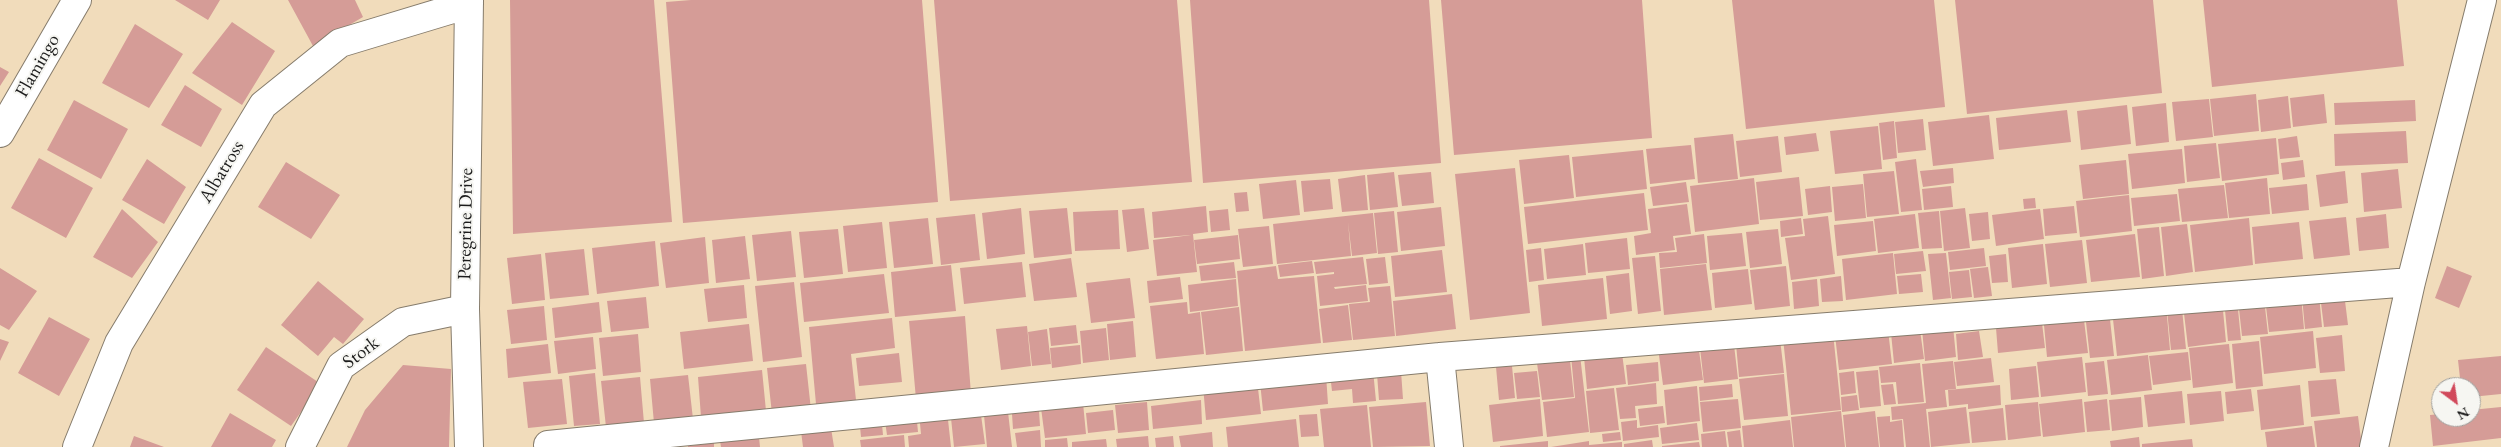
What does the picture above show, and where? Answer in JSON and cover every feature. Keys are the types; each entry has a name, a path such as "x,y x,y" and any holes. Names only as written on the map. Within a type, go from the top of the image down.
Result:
{"street":[{"name":"Flamingo","path":"0,133 77,0"},
{"path":"2374,447 2411,282 2482,0"},
{"name":"Peregrine Drive","path":"469,2 465,309 469,447"},
{"name":"Albatross","path":"78,447 119,343 263,105 340,43 469,2"},
{"path":"548,445 1440,357 2411,282"},
{"name":"Stork","path":"300,447 341,366 403,322 465,309"},
{"path":"1440,357 1449,447"}],"building":[{"path":"175,0 220,0 208,20"},
{"path":"288,0 355,0 363,17 313,46"},
{"path":"510,0 654,0 672,222 513,234"},
{"path":"691,0 922,0 938,202 683,223 666,2"},
{"path":"934,0 1177,0 1192,182 950,201"},
{"path":"1190,0 1429,0 1441,163 1203,183"},
{"path":"1441,0 1642,0 1652,138 1454,155"},
{"path":"1732,0 1934,0 1945,107 1746,129"},
{"path":"1955,0 2153,0 2162,93 1967,114"},
{"path":"2203,0 2397,0 2404,66 2212,87"},
{"path":"232,22 275,51 242,105 192,73"},
{"path":"135,24 183,54 149,108 102,83"},
{"path":"0,67 9,72 0,86"},
{"path":"185,85 222,109 201,147 161,125"},
{"path":"2256,94 2259,131 2214,136 2210,99"},
{"path":"2324,94 2327,123 2293,127 2290,98"},
{"path":"2288,96 2291,128 2261,132 2258,100"},
{"path":"2209,99 2213,137 2176,141 2172,102"},
{"path":"74,100 128,129 101,179 47,150"},
{"path":"2415,100 2416,121 2335,125 2334,103"},
{"path":"2166,103 2169,142 2136,146 2132,107"},
{"path":"2127,105 2131,144 2081,150 2077,111"},
{"path":"2067,110 2071,142 1999,150 1996,118"},
{"path":"1989,115 1994,159 1933,166 1928,122"},
{"path":"1923,119 1926,150 1898,153 1895,122"},
{"path":"1894,121 1897,158 1883,160 1879,123"},
{"path":"1878,126 1882,169 1835,174 1830,131"},
{"path":"2406,131 2408,163 2335,166 2334,134"},
{"path":"1816,133 1819,151 1786,155 1784,137"},
{"path":"1733,134 1738,179 1698,183 1694,138"},
{"path":"1778,136 1782,172 1740,177 1736,141"},
{"path":"2297,136 2300,157 2280,159 2278,139"},
{"path":"2276,138 2279,174 2222,181 2218,144"},
{"path":"2216,143 2220,178 2187,182 2184,146"},
{"path":"1691,145 1695,179 1650,184 1646,149"},
{"path":"2182,149 2185,183 2132,189 2128,154"},
{"path":"1643,150 1647,189 1576,197 1572,157"},
{"path":"1569,155 1574,198 1524,204 1519,160"},
{"path":"39,158 93,188 66,238 11,208"},
{"path":"147,159 186,187 164,224 122,200"},
{"path":"1916,159 1922,210 1901,212 1895,162"},
{"path":"2126,160 2129,194 2083,199 2079,165"},
{"path":"2303,160 2305,177 2283,180 2281,163"},
{"path":"286,162 340,195 311,239 258,207"},
{"path":"1515,168 1530,313 1470,320 1455,174"},
{"path":"1953,168 1954,183 1923,187 1920,171"},
{"path":"2398,169 2402,208 2364,212 2361,173"},
{"path":"1894,171 1899,214 1867,217 1863,174"},
{"path":"2345,171 2348,203 2320,207 2316,175"},
{"path":"1394,172 1398,207 1370,210 1367,175"},
{"path":"1431,172 1434,203 1402,206 1398,175"},
{"path":"1365,175 1368,210 1342,212 1338,179"},
{"path":"1799,177 1803,216 1760,220 1756,182"},
{"path":"1754,178 1759,224 1695,232 1690,186"},
{"path":"2267,178 2270,214 2229,218 2225,183"},
{"path":"1330,179 1333,209 1304,212 1301,181"},
{"path":"1296,180 1300,215 1263,219 1259,184"},
{"path":"1686,182 1689,202 1653,206 1650,187"},
{"path":"1863,184 1866,218 1835,221 1832,187"},
{"path":"2307,184 2309,210 2272,214 2269,188"},
{"path":"2224,185 2228,218 2182,222 2178,189"},
{"path":"1830,186 1832,212 1808,215 1805,189"},
{"path":"1951,186 1953,207 1924,210 1922,189"},
{"path":"1247,192 1249,211 1236,212 1234,193"},
{"path":"1644,193 1648,230 1528,244 1524,207"},
{"path":"2177,194 2180,221 2134,226 2131,198"},
{"path":"2129,195 2132,231 2080,237 2076,201"},
{"path":"2035,198 2036,208 2024,209 2023,199"},
{"path":"1687,204 1691,234 1673,236 1675,250 1636,255 1634,236 1651,233 1648,209"},
{"path":"1206,206 1208,232 1193,234 1197,272 1157,276 1153,240 1191,235 1154,238 1152,212"},
{"path":"2074,206 2077,233 2045,236 2043,209"},
{"path":"1441,207 1445,246 1401,251 1397,212"},
{"path":"1021,208 1025,254 987,259 982,213"},
{"path":"1067,208 1072,254 1034,258 1029,211"},
{"path":"1144,208 1149,249 1127,252 1122,210"},
{"path":"1965,208 1970,248 1944,251 1940,211"},
{"path":"122,209 158,242 132,278 93,257"},
{"path":"1228,209 1230,230 1211,232 1209,211"},
{"path":"2040,209 2044,239 1996,246 1992,215"},
{"path":"1118,210 1120,249 1075,251 1073,212"},
{"path":"1394,211 1398,252 1378,254 1374,213"},
{"path":"1939,211 1942,248 1922,249 1918,213"},
{"path":"1988,212 1990,239 1972,241 1969,214"},
{"path":"1373,213 1377,253 1352,256 1348,222 1351,256 1277,264 1273,224"},
{"path":"975,214 980,260 941,265 936,218"},
{"path":"1915,214 1919,248 1878,253 1874,219"},
{"path":"2386,214 2389,248 2359,251 2356,218"},
{"path":"1828,216 1835,274 1791,280 1785,238 1805,236 1803,219"},
{"path":"2346,217 2350,255 2314,259 2309,221"},
{"path":"928,218 933,264 894,268 889,222"},
{"path":"1801,218 1803,234 1781,237 1780,221"},
{"path":"2249,218 2253,265 2195,272 2190,225"},
{"path":"1873,221 1876,251 1837,256 1834,225"},
{"path":"882,222 887,268 848,272 843,226"},
{"path":"2299,222 2303,259 2255,264 2252,227"},
{"path":"2187,224 2193,272 2166,276 2161,227"},
{"path":"1269,226 1273,264 1243,267 1238,229"},
{"path":"2159,227 2164,276 2142,279 2137,229"},
{"path":"838,229 843,274 804,278 799,232"},
{"path":"1778,229 1782,264 1750,268 1746,232"},
{"path":"791,231 796,277 757,281 752,235"},
{"path":"1742,233 1746,266 1710,270 1707,236"},
{"path":"1704,234 1707,263 1660,268 1659,253 1677,252 1675,238"},
{"path":"2135,234 2140,277 2091,282 2086,240"},
{"path":"1238,235 1240,259 1197,264 1194,240"},
{"path":"745,236 750,279 716,283 712,240"},
{"path":"705,237 709,283 666,288 660,243"},
{"path":"1627,238 1630,269 1588,273 1585,243"},
{"path":"2082,240 2087,283 2050,287 2045,244"},
{"path":"655,241 659,286 597,294 592,248"},
{"path":"1583,244 1586,275 1547,279 1544,249"},
{"path":"2043,244 2047,284 2012,288 2008,248"},
{"path":"1541,248 1544,280 1529,282 1526,250"},
{"path":"1984,248 1986,266 1950,270 1948,252"},
{"path":"584,249 589,295 550,299 545,253"},
{"path":"1442,250 1447,292 1395,297 1391,256"},
{"path":"1923,251 1926,271 1896,274 1894,254"},
{"path":"1893,253 1897,294 1846,300 1842,259"},
{"path":"1946,253 1951,298 1933,300 1928,254"},
{"path":"541,254 545,300 512,304 507,258"},
{"path":"2006,254 2008,282 1992,283 1989,256"},
{"path":"1655,256 1661,311 1638,314 1632,258"},
{"path":"1363,257 1367,284 1334,287 1335,289 1366,285 1368,301 1320,306 1317,276 1334,274 1334,272 1316,274 1314,262"},
{"path":"1385,257 1388,283 1369,285 1366,259"},
{"path":"1071,258 1077,297 1034,301 1029,264"},
{"path":"1312,261 1314,273 1280,277 1278,265"},
{"path":"1022,262 1026,297 964,304 960,268"},
{"path":"1234,262 1236,278 1201,281 1199,266"},
{"path":"1706,264 1712,310 1664,315 1660,269"},
{"path":"951,265 956,311 895,317 891,272"},
{"path":"1276,266 1278,279 1314,276 1321,343 1245,351 1237,271"},
{"path":"1786,266 1790,306 1755,310 1750,270"},
{"path":"2447,266 2472,276 2459,308 2435,298"},
{"path":"1988,267 1992,296 1974,298 1970,269"},
{"path":"0,268 37,291 9,330 0,325"},
{"path":"1748,269 1752,304 1715,308 1712,273"},
{"path":"1969,270 1972,297 1952,299 1949,272"},
{"path":"1629,273 1632,311 1610,314 1606,276"},
{"path":"884,274 889,313 804,322 800,283"},
{"path":"1921,274 1923,292 1899,294 1897,276"},
{"path":"1841,276 1843,301 1822,302 1820,279"},
{"path":"1180,277 1183,299 1149,303 1147,281"},
{"path":"1130,278 1135,318 1091,323 1086,283"},
{"path":"1603,278 1607,319 1542,326 1538,285"},
{"path":"1236,279 1238,306 1190,312 1188,285"},
{"path":"1817,279 1819,306 1794,309 1792,282"},
{"path":"318,281 364,319 343,344 334,337 318,356 281,325"},
{"path":"794,282 802,357 763,362 755,286"},
{"path":"744,285 747,318 708,322 704,289"},
{"path":"1390,286 1395,336 1353,340 1349,304 1370,302 1368,288"},
{"path":"2344,293 2348,325 2324,327 2320,295"},
{"path":"1452,294 1456,329 1396,336 1393,301"},
{"path":"2301,295 2304,329 2269,332 2265,298"},
{"path":"2319,295 2322,327 2305,329 2302,297"},
{"path":"646,297 649,328 611,332 607,301"},
{"path":"2264,298 2268,334 2242,336 2238,300"},
{"path":"2237,299 2241,340 2228,341 2224,300"},
{"path":"2222,300 2226,342 2188,347 2183,305"},
{"path":"599,302 602,332 555,338 552,308"},
{"path":"1187,302 1188,314 1200,312 1204,354 1156,359 1150,306"},
{"path":"1348,305 1352,340 1323,343 1319,309"},
{"path":"2166,305 2170,350 2117,356 2112,310"},
{"path":"544,306 547,340 511,344 507,310"},
{"path":"1239,307 1243,351 1206,355 1201,312"},
{"path":"2182,309 2186,349 2171,350 2167,310"},
{"path":"2109,310 2114,356 2090,358 2085,313"},
{"path":"965,316 971,394 916,399 909,321"},
{"path":"49,317 90,339 59,396 18,373"},
{"path":"892,318 895,348 851,354 856,400 816,404 809,327"},
{"path":"2084,320 2088,353 2047,357 2044,325"},
{"path":"1133,321 1136,357 1110,360 1107,324"},
{"path":"2042,323 2045,348 1998,353 1996,328"},
{"path":"749,324 753,361 684,369 680,332"},
{"path":"1076,325 1078,343 1051,346 1049,328"},
{"path":"1027,326 1031,366 1001,370 996,329"},
{"path":"1953,326 1956,357 1925,361 1922,329"},
{"path":"1106,328 1109,360 1083,363 1080,331"},
{"path":"1047,329 1051,364 1032,366 1028,332"},
{"path":"1888,330 1892,364 1839,370 1835,335"},
{"path":"1920,330 1924,359 1894,363 1891,333"},
{"path":"1979,331 1983,357 1958,360 1956,334"},
{"path":"2313,331 2316,368 2264,374 2260,337"},
{"path":"1833,333 1841,410 1791,415 1783,338"},
{"path":"638,334 641,372 603,376 599,338"},
{"path":"2342,335 2345,371 2320,373 2316,338"},
{"path":"593,337 596,369 558,374 554,341"},
{"path":"0,339 9,342 0,361"},
{"path":"1780,339 1784,373 1739,377 1736,344"},
{"path":"2259,341 2263,386 2236,389 2232,344"},
{"path":"1698,343 1703,380 1663,385 1658,348"},
{"path":"548,344 551,373 508,378 506,349"},
{"path":"2229,344 2233,383 2193,388 2189,348"},
{"path":"1080,345 1081,364 1052,368 1050,348"},
{"path":"1734,345 1738,379 1704,383 1700,348"},
{"path":"266,347 321,384 291,426 237,390"},
{"path":"2188,352 2191,380 2153,385 2149,356"},
{"path":"899,353 902,382 859,386 856,358"},
{"path":"1622,353 1626,384 1587,389 1584,357"},
{"path":"1580,355 1589,432 1547,437 1543,402 1575,398 1571,356"},
{"path":"2148,355 2152,390 2111,395 2107,360"},
{"path":"2501,356 2501,394 2481,396 2481,377 2460,377 2458,360"},
{"path":"2082,357 2086,392 2041,397 2037,362"},
{"path":"1991,358 1994,382 1957,386 1954,362"},
{"path":"1570,360 1574,397 1542,400 1537,363"},
{"path":"1953,361 1956,389 1945,390 1947,407 1926,409 1930,447 1906,447 1903,419 1892,420 1891,407 1926,403 1922,364"},
{"path":"2104,361 2108,394 2088,396 2085,363"},
{"path":"1658,362 1659,381 1628,385 1626,365"},
{"path":"1920,363 1924,402 1898,404 1896,382 1881,383 1879,367"},
{"path":"806,364 811,410 772,414 767,368"},
{"path":"403,365 451,369 449,447 347,447 365,410"},
{"path":"1512,366 1515,398 1499,400 1496,367"},
{"path":"2036,366 2039,397 2011,400 2009,369"},
{"path":"762,370 766,411 701,417 698,377"},
{"path":"1373,370 1376,401 1353,403 1352,389 1332,391 1330,374"},
{"path":"1878,370 1881,406 1860,408 1856,372"},
{"path":"1401,371 1403,399 1379,400 1377,374"},
{"path":"1537,371 1540,397 1517,399 1514,373"},
{"path":"1854,371 1856,393 1841,395 1839,373"},
{"path":"595,373 600,424 574,426 569,376"},
{"path":"1784,374 1788,416 1744,420 1739,379"},
{"path":"688,375 693,419 654,423 650,379"},
{"path":"1326,375 1328,404 1263,411 1260,382"},
{"path":"640,377 644,423 606,427 601,381"},
{"path":"562,379 567,424 528,428 523,382"},
{"path":"2336,379 2340,414 2311,417 2308,381"},
{"path":"1257,380 1261,414 1206,420 1203,386"},
{"path":"1656,383 1657,404 1635,406 1636,418 1620,419 1616,388"},
{"path":"1732,384 1733,397 1700,401 1699,387"},
{"path":"1893,384 1896,404 1884,405 1881,385"},
{"path":"2000,385 2001,405 1968,409 1968,404 1949,406 1948,390"},
{"path":"2300,385 2304,425 2261,430 2257,390"},
{"path":"1697,386 1700,421 1667,425 1664,390"},
{"path":"1614,388 1619,430 1590,433 1586,391"},
{"path":"2251,389 2254,411 2227,414 2225,392"},
{"path":"2182,391 2185,423 2148,427 2144,395"},
{"path":"2221,391 2224,421 2190,425 2187,394"},
{"path":"1857,395 1859,410 1842,412 1841,397"},
{"path":"2141,397 2143,427 2112,431 2109,400"},
{"path":"1540,399 1543,436 1493,442 1489,405"},
{"path":"1738,399 1741,428 1703,432 1700,402"},
{"path":"2082,399 2085,432 2043,437 2039,404"},
{"path":"2107,399 2110,430 2087,432 2084,402"},
{"path":"1201,400 1202,424 1153,429 1151,406"},
{"path":"1147,402 1149,430 1118,433 1115,405"},
{"path":"1426,402 1430,446 1373,447 1369,407"},
{"path":"2038,402 2041,436 2008,440 2005,405"},
{"path":"1083,403 1086,434 1045,438 1041,408"},
{"path":"1367,405 1371,447 1324,447 1320,409"},
{"path":"1663,406 1665,423 1640,426 1638,409"},
{"path":"1966,407 1970,443 1931,447 1928,412"},
{"path":"2501,407 2501,438 2433,446 2431,427 2481,427 2481,409"},
{"path":"2003,408 2006,440 1972,443 1969,412"},
{"path":"1113,410 1115,430 1088,433 1086,413"},
{"path":"916,411 918,432 887,435 884,414"},
{"path":"947,411 951,447 909,447 908,436 921,434 919,413"},
{"path":"1039,411 1040,426 1013,429 1012,414"},
{"path":"1841,411 1845,447 1794,447 1791,417"},
{"path":"1875,411 1879,447 1846,447 1843,415"},
{"path":"1008,412 1012,447 987,447 984,415"},
{"path":"230,413 276,440 272,447 211,447"},
{"path":"881,414 883,435 861,437 859,416"},
{"path":"1317,414 1319,436 1301,437 1299,415"},
{"path":"981,415 985,444 954,447 951,418"},
{"path":"1890,416 1890,422 1902,420 1904,447 1880,447 1877,417"},
{"path":"2358,416 2362,447 2317,447 2314,421"},
{"path":"1296,419 1299,447 1228,447 1226,427"},
{"path":"1637,420 1637,428 1658,425 1659,437 1623,441 1621,422"},
{"path":"1790,420 1793,447 1744,447 1742,426"},
{"path":"1697,423 1699,440 1662,444 1660,428"},
{"path":"2312,426 2315,447 2267,447 2265,432"},
{"path":"831,428 834,447 803,447 801,431"},
{"path":"1040,430 1041,447 1017,447 1015,433"},
{"path":"1740,430 1742,447 1729,447 1727,432"},
{"path":"1725,431 1727,447 1702,447 1701,434"},
{"path":"1212,432 1213,447 1181,447 1179,436"},
{"path":"1620,432 1621,440 1603,442 1602,434"},
{"path":"904,435 905,447 861,447 860,440"},
{"path":"134,436 164,447 130,447"},
{"path":"1148,436 1149,447 1117,447 1116,439"},
{"path":"1173,436 1174,447 1156,447 1155,438"},
{"path":"759,437 760,447 721,447 720,441"},
{"path":"2139,437 2140,447 2111,447 2110,441"},
{"path":"1067,438 1068,447 1045,447 1045,440"},
{"path":"1106,439 1107,447 1072,447 1072,442"},
{"path":"2192,439 2193,447 2142,447 2142,444"},
{"path":"1652,440 1653,447 1624,447 1624,444"},
{"path":"1548,441 1548,447 1500,447 1500,446"},
{"path":"1589,441 1589,445 1622,442 1622,447 1551,447"},
{"path":"1699,442 1700,447 1662,447 1662,446"},
{"path":"714,443 714,447 688,447 688,446"}]}
